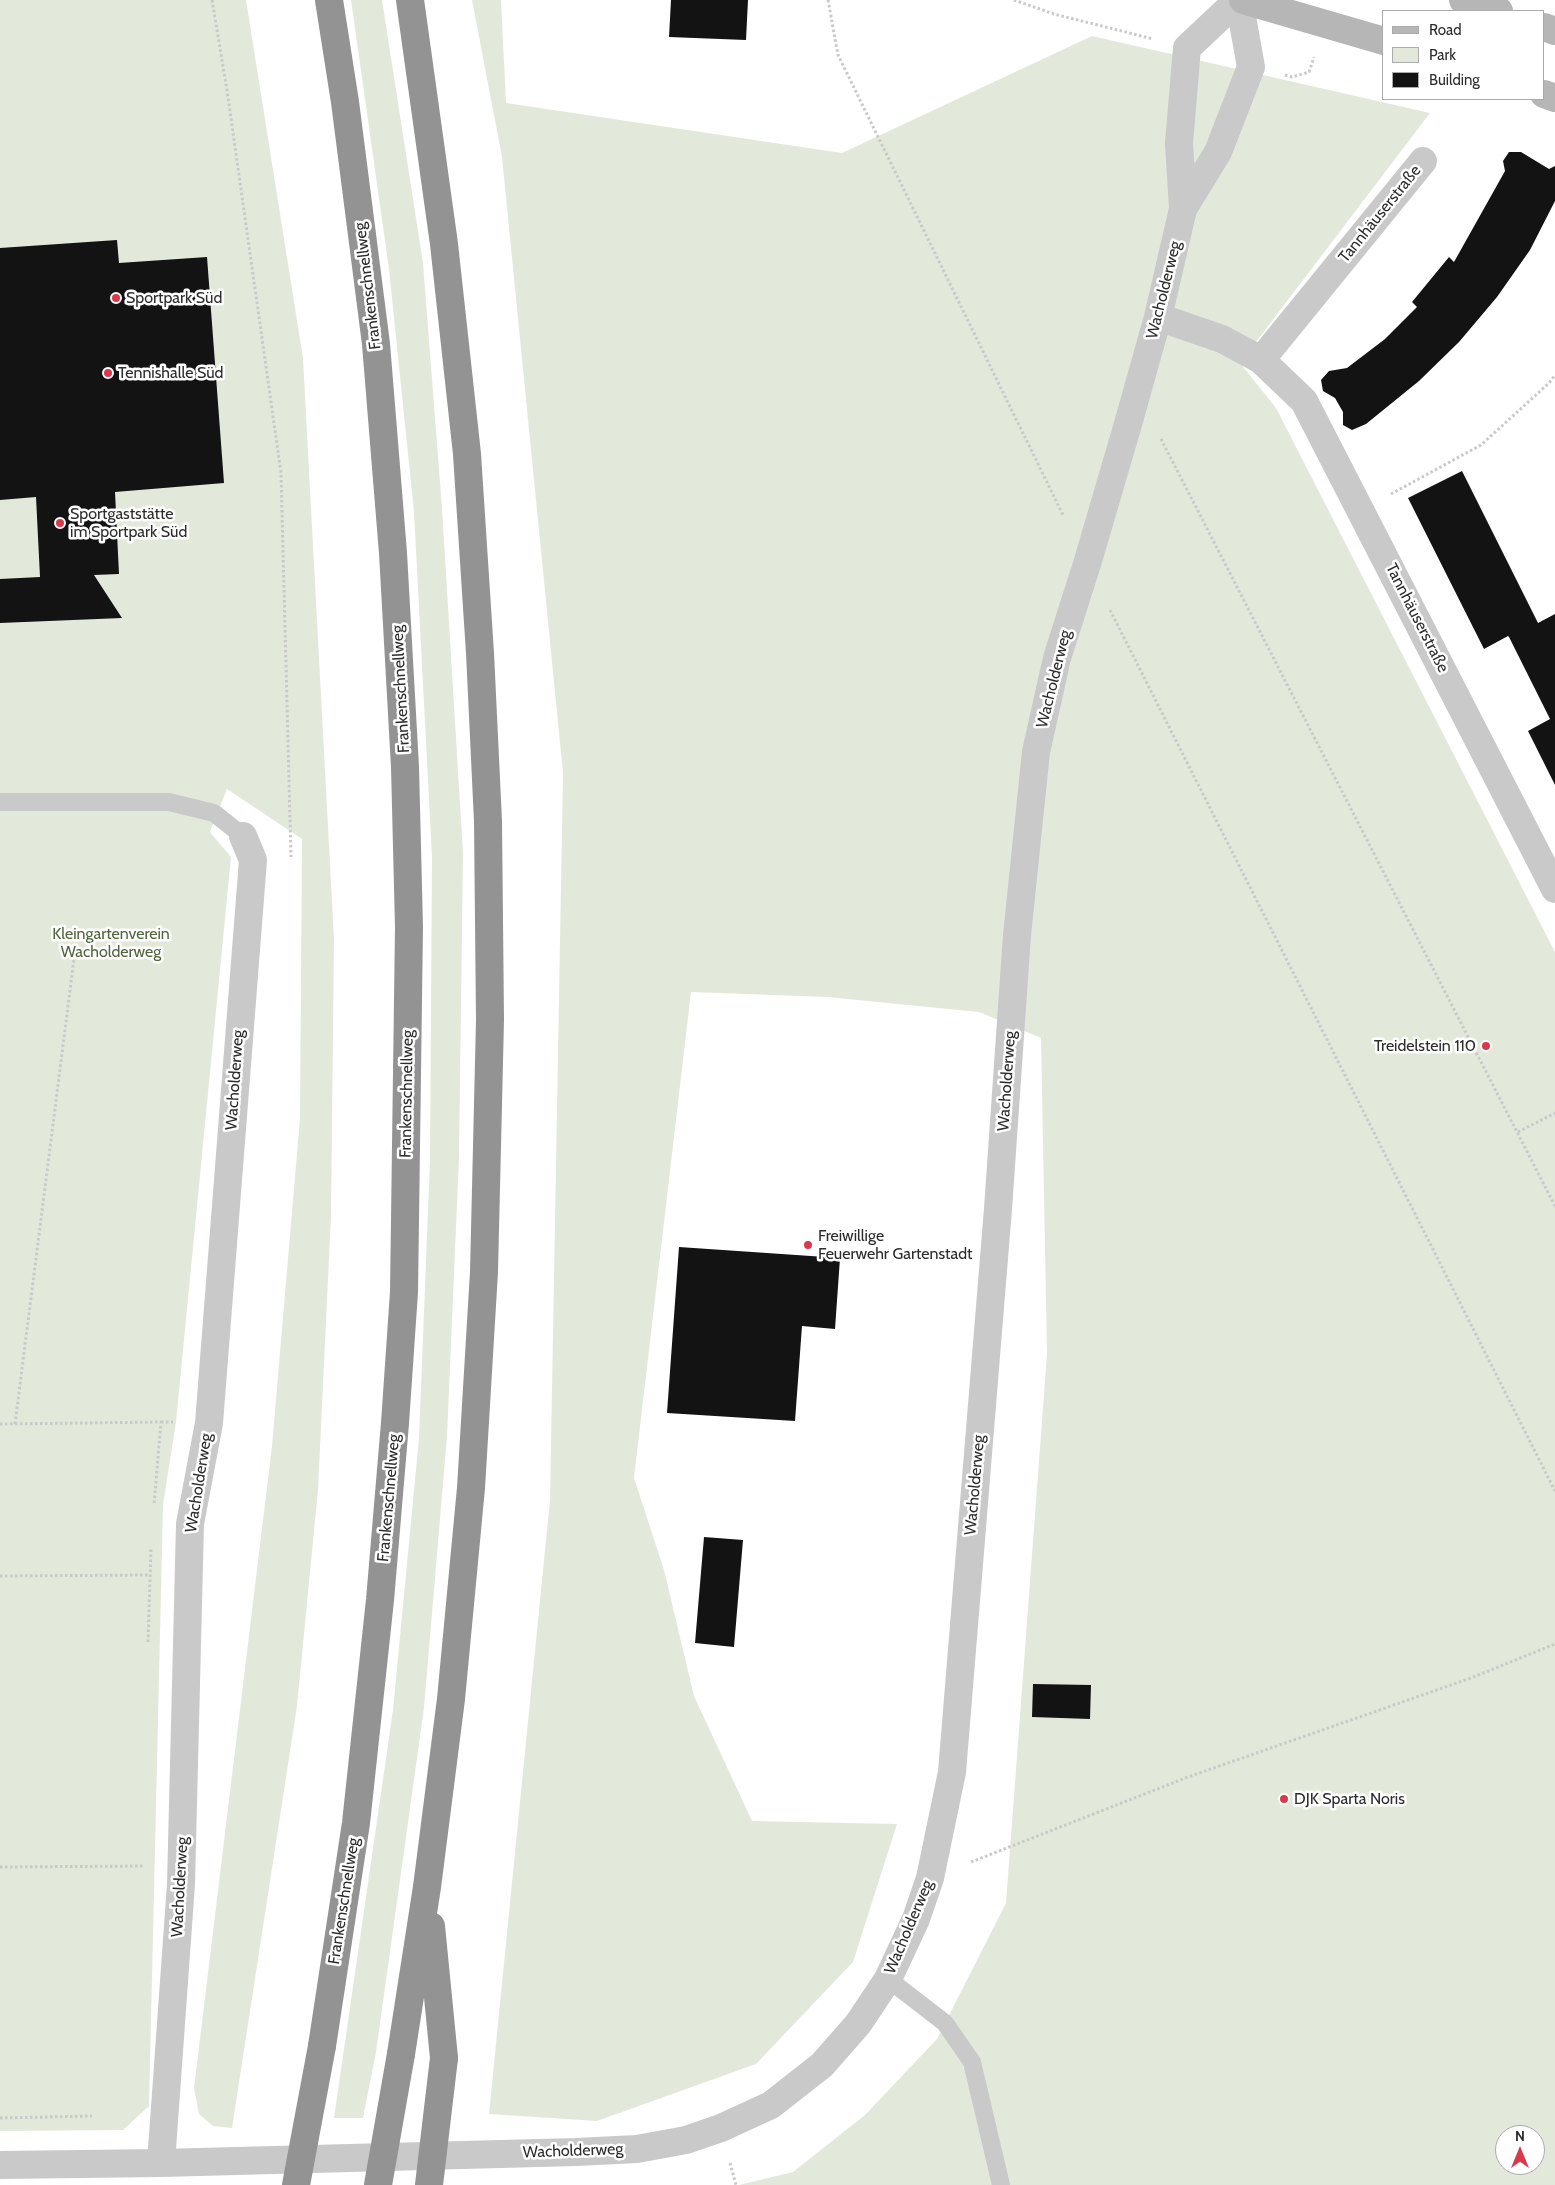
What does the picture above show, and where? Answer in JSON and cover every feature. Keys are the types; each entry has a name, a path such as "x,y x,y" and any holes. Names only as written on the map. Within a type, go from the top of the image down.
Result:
{"highway":[{"name":"Frankenschnellweg","path":"296,2185 322,2046 356,1823 380,1600 404,1292 409,927 405,757 394,553 378,374 346,102 329,0"},
{"path":"378,2185 427,1887 451,1699 471,1488 477,1399 484,1272 490,1020 488,821 467,454 444,244 410,0"},
{"path":"427,1887 444,2058 428,2185"}],"main road":[{"path":"1243,0 1382,39"},
{"path":"1463,0 1496,10"}],"street":[{"name":"Wacholderweg","path":"0,2165 161,2163 593,2151 637,2149 686,2140 721,2128 771,2105 822,2065 858,2024 888,1979 916,1919 930,1878 952,1772 997,1219 1017,935 1036,752 1057,658 1128,424 1158,317 1183,209 1179,143 1187,48 1238,0"},
{"name":"Wacholderweg","path":"1183,209 1218,152 1251,67 1238,0"},
{"name":"Tannhäuserstraße","path":"1262,360 1423,161"},
{"name":"Tannhäuserstraße","path":"1158,317 1222,339 1262,360 1304,401 1361,508 1555,889"},
{"name":"Wacholderweg","path":"161,2163 181,1884 190,1524 209,1423 253,860 243,836"}],"lane":[{"path":"0,802 169,802 214,813 243,836"},
{"path":"888,1979 945,2022 972,2062 1001,2185"}],"path":[{"path":"212,0 228,90 281,473 292,862"},
{"path":"828,0 838,55 1087,564 1555,1491"},
{"path":"1014,0 1054,14 1187,48"},
{"path":"1361,508 1441,468 1481,445 1555,375"},
{"path":"1128,424 1159,435 1555,1206"},
{"path":"15,1424 75,951"},
{"path":"1518,1132 1555,1113"},
{"path":"0,1424 161,1422 154,1508"},
{"path":"148,1642 148,1575 151,1546"},
{"path":"0,1576 148,1575"},
{"path":"930,1878 1188,1777 1471,1678 1555,1644"},
{"path":"0,1867 148,1866"},
{"path":"0,2118 92,2116"}],"green space":[{"name":"Kleingartenverein Wacholderweg","path":"0,0 246,0 303,358 334,939 331,1216 318,1490 297,1706 232,2128 213,2126 199,2114 194,2088 272,1446 300,1118 302,839 227,789 210,832 231,857 176,1422 163,1505 149,2106 123,2130 0,2131"},
{"path":"351,0 382,0 423,263 442,508 463,853 459,1158 447,1436 424,1708 376,2052 363,2118 334,2118 393,1710 419,1438 430,1160 432,857 414,512 389,269"},
{"path":"472,0 501,0 506,103 842,153 1092,36 1430,113 1240,363 1276,408 1555,952 1555,2185 739,2185 793,2172 865,2115 937,2039 1006,1903 1047,1354 1041,1038 979,1012 827,997 691,992 634,1478 664,1570 694,1696 752,1821 897,1824 853,1962 756,2064 597,2121 489,2114 550,1500 563,773 502,157"}],"building":[{"path":"671,0 748,0 746,40 669,37"},
{"path":"1509,152 1521,152 1549,169 1555,166 1555,201 1530,250 1497,297 1459,342 1419,381 1366,424 1352,430 1343,425 1343,412 1335,398 1323,391 1321,380 1329,371 1347,368 1385,339 1417,307 1412,302 1449,257 1454,262 1505,171 1503,161"},
{"name":"Tennishalle Süd","path":"117,240 119,263 207,257 224,483 115,492 119,574 94,575 122,618 0,623 0,579 40,577 36,497 0,500 0,248"},
{"path":"1462,471 1538,623 1555,614 1555,785 1528,731 1550,719 1509,637 1484,649 1408,498"},
{"path":"679,1247 840,1258 835,1329 802,1326 795,1421 667,1413"},
{"path":"704,1537 743,1540 734,1647 695,1643"},
{"path":"1033,1684 1091,1685 1090,1719 1032,1717"}],"place":[{"name":"Sportpark Süd","path":"116,298"},
{"name":"Tennishalle Süd","path":"108,373"},
{"name":"Sportgaststätte im Sportpark Süd","path":"60,523"},
{"name":"Treidelstein 110","path":"1486,1046"},
{"name":"Freiwillige Feuerwehr Gartenstadt","path":"808,1245"},
{"name":"DJK Sparta Noris","path":"1284,1799"}]}
